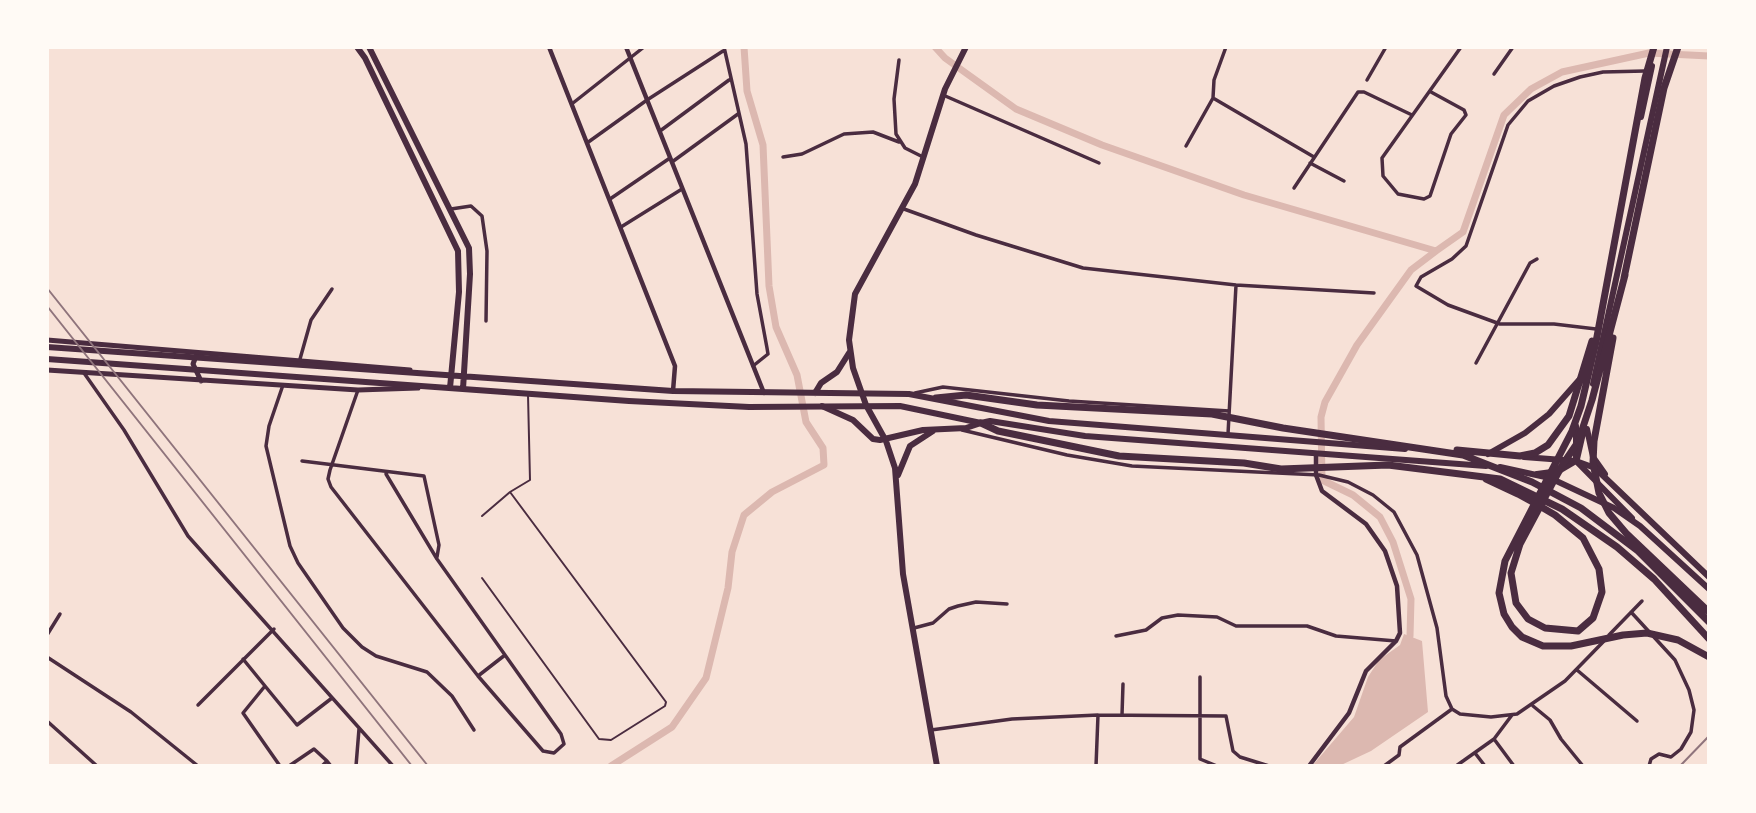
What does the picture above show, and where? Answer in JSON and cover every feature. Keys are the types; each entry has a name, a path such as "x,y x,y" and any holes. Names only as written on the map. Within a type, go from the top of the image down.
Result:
{"highway":[{"path":"1655,47 1645,78 1593,359 1578,415 1505,561 1500,576 1500,601 1512,627 1543,646 1571,646 1647,633 1678,640 1709,657"},
{"path":"1678,47 1664,88 1625,275 1592,463 1599,493 1609,513 1626,533 1709,612"},
{"path":"1479,475 1538,505 1546,510 1555,516 1583,538 1599,569 1602,592 1593,618 1578,631 1545,628 1528,619 1516,603 1511,573 1520,544 1536,514 1542,504 1563,464 1577,442 1592,400 1625,275"},
{"path":"936,398 966,396 1037,405 1212,414 1283,428 1515,456 1531,455 1544,448 1561,431 1572,410 1608,276"},
{"path":"981,423 989,429 1034,440 1136,458 1244,463 1281,468 1388,465 1500,479 1530,492 1589,526 1654,579 1709,639"},
{"path":"1386,441 1439,449 1474,459 1561,496 1638,551 1709,622"}],"main road":[{"path":"1655,47 1597,329 1585,375 1575,435 1576,461 1640,526 1709,589"},
{"path":"1536,474 1559,471 1576,461 1667,47"},
{"path":"359,48 458,251 460,280 450,388"},
{"path":"372,49 451,209 470,258 463,389"},
{"path":"937,764 903,573 896,480 886,441 866,405 849,353 855,294 904,209 943,95 964,51"},
{"path":"47,340 300,359 435,374"},
{"path":"47,347 673,391 909,394 1049,421 1576,461 1595,468 1608,478 1709,577"},
{"path":"201,381 193,361 204,351"},
{"path":"814,393 821,383 837,372 849,353"},
{"path":"47,359 439,388"},
{"path":"47,370 358,390 450,388 641,402 866,405 923,409 981,423"},
{"path":"1486,455 1525,433 1549,414 1585,375"},
{"path":"817,405 853,420 873,439 886,441 923,430 971,427 990,421 1085,436 1499,467 1536,474 1568,485 1614,508 1640,526"},
{"path":"1585,421 1593,457 1608,478"},
{"path":"896,480 910,446 935,430"}],"street":[{"path":"549,47 675,366 673,391"},
{"path":"626,47 765,394"},
{"path":"573,103 645,47"},
{"path":"1186,146 1213,98 1214,80 1226,47"},
{"path":"1367,80 1386,47"},
{"path":"1431,92 1466,113 1451,134 1436,184 1424,199 1394,193 1381,168 1389,145 1431,92 1461,47"},
{"path":"1493,74 1513,47"},
{"path":"365,58 372,49"},
{"path":"587,144 723,49 746,144 757,294 768,354 753,366"},
{"path":"899,142 894,99 900,60"},
{"path":"1597,329 1563,325 1500,324 1448,305 1416,286 1421,277 1452,259 1466,246 1480,214 1508,125 1528,101 1554,86 1603,72 1651,69"},
{"path":"660,131 729,80"},
{"path":"1294,188 1358,92 1364,92 1412,115"},
{"path":"943,95 1098,163"},
{"path":"1213,98 1314,157"},
{"path":"610,199 738,114"},
{"path":"783,157 802,154 844,134 873,132 899,142 923,157"},
{"path":"1310,163 1344,181"},
{"path":"621,227 683,189"},
{"path":"451,209 471,205 482,216 487,251 486,321"},
{"path":"904,209 1069,265 1236,285 1374,293"},
{"path":"1476,363 1500,324 1530,263 1537,259"},
{"path":"1227,436 1236,285"},
{"path":"300,359 311,320 332,289"},
{"path":"84,373 124,430 188,536 274,629 393,766"},
{"path":"283,385 269,426 266,446 290,547 316,592 343,628 376,656 427,672 452,696 474,730"},
{"path":"909,394 943,387 1069,401 1229,411"},
{"path":"358,390 328,479 331,487 478,676 543,751 554,753 564,744 561,734 437,559 386,474"},
{"path":"951,428 1067,455 1132,466 1318,475 1336,479 1373,495 1394,512 1410,537 1428,588 1444,686 1452,709"},
{"path":"1309,766 1349,713 1367,671 1396,641 1400,632 1397,586 1385,551 1366,524 1322,491 1316,453"},
{"path":"302,461 386,474 424,476 439,545 437,559"},
{"path":"1452,709 1469,715 1512,715 1533,706 1577,670 1642,601"},
{"path":"914,628 933,623 948,609 958,606 976,602 1007,604"},
{"path":"1631,612 1675,660 1689,690 1694,710 1691,732 1681,749 1671,757 1659,754 1651,759 1649,766"},
{"path":"47,635 60,614"},
{"path":"1115,636 1146,630 1163,618 1178,614 1216,617 1236,626 1307,626 1336,636 1396,641"},
{"path":"198,705 274,629"},
{"path":"478,676 505,655"},
{"path":"47,657 131,712 198,766"},
{"path":"243,659 297,725 332,698"},
{"path":"1577,670 1637,721"},
{"path":"1200,677 1200,759 1217,766"},
{"path":"1122,715 1123,684"},
{"path":"265,686 243,713 280,766"},
{"path":"1533,706 1550,720 1561,739 1583,766"},
{"path":"1384,766 1399,755 1400,747 1452,709"},
{"path":"1096,766 1098,715"},
{"path":"931,730 1012,719 1098,715 1226,716 1233,751 1240,757 1269,766"},
{"path":"1456,766 1494,739 1512,715"},
{"path":"47,721 97,766"},
{"path":"356,766 359,729"},
{"path":"1494,739 1514,766"},
{"path":"289,766 314,749 331,766"},
{"path":"1475,753 1485,766"},
{"path":"322,766 327,761"}],"lane":[{"path":"482,516 510,492 530,480 528,394"},
{"path":"482,578 599,739 611,740 665,706 666,702 510,492"}],"shaded area":[{"path":"1404,634 1422,641 1428,712 1371,751 1339,766 1312,766 1354,717 1368,677 1379,660 1400,645"}],"waterway":[{"path":"611,766 672,727 706,678 728,588 732,552 744,515 772,492 824,465 823,448 806,422 797,375 776,327 769,286 763,145 747,91 744,47"},
{"path":"935,47 945,58 1016,109 1102,145 1244,195 1436,251 1463,232 1504,115 1531,89 1562,72 1649,53 1709,56"},
{"path":"1410,636 1411,599 1393,542 1380,517 1353,495 1322,480 1321,417 1325,402 1357,345 1411,270 1436,251"}],"railway":[{"path":"47,288 428,766"},
{"path":"47,306 412,766"},
{"path":"1680,766 1709,736"}]}
